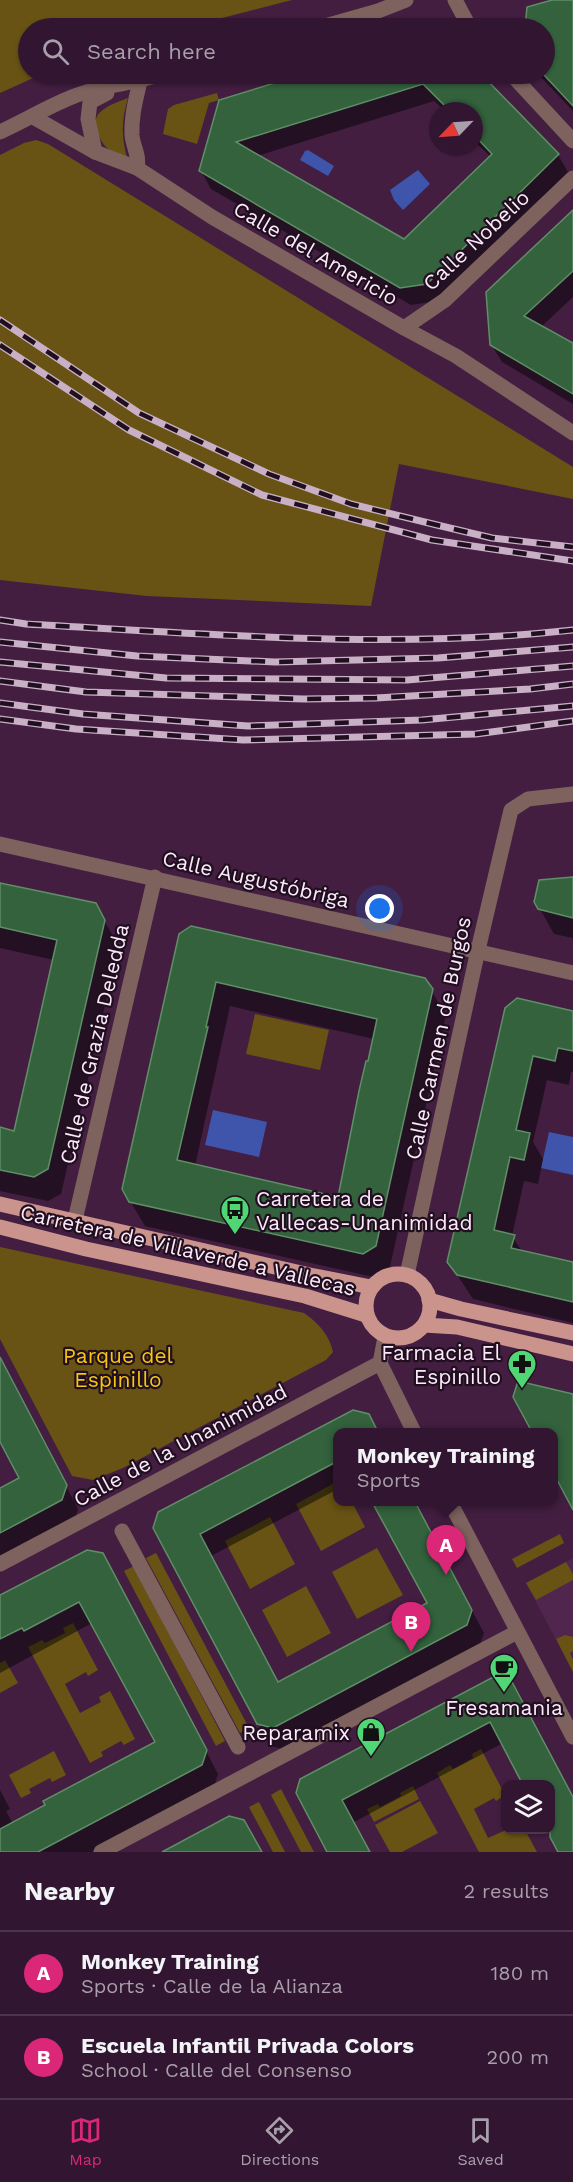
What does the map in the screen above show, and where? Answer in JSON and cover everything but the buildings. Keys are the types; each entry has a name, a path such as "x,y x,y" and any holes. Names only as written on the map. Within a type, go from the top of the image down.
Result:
{"main road":[{"name":"Carretera de Villaverde a Vallecas","path":"0,1204 371,1287"},
{"name":"Carretera de Villaverde a Vallecas","path":"0,1227 86,1249 305,1296 366,1315"},
{"path":"388,1275 407,1275 422,1285 429,1300 429,1313 424,1325 416,1333 407,1338 386,1337 373,1328 366,1315 366,1300 371,1287 388,1275"},
{"path":"429,1300 573,1333"},
{"path":"424,1325 457,1327 573,1354"}],"street":[{"path":"353,18 406,0"},
{"path":"455,0 465,18"},
{"path":"0,132 73,97 127,84"},
{"path":"95,152 88,119 90,102 131,84"},
{"path":"133,84 132,137 139,160 138,168"},
{"path":"520,84 573,141"},
{"name":"Calle del Americio","path":"33,117 95,152 138,168 212,218 456,356 573,434"},
{"name":"Calle Nobelio","path":"404,328 445,300 573,178"},
{"name":"Calle Carmen de Burgos","path":"407,1275 511,810 528,800 573,794"},
{"name":"Calle Augustóbriga","path":"0,844 155,877 573,973"},
{"name":"Calle de Grazia Deledda","path":"75,1220 155,877"},
{"path":"386,1337 380,1363 412,1428"},
{"name":"Calle de la Unanimidad","path":"0,1564 380,1363"},
{"path":"452,1506 573,1737"},
{"path":"122,1531 238,1747"},
{"path":"101,1852 517,1632"}],"shaded area":[{"path":"573,1558 573,1672 526,1583"}],"green space":[{"path":"0,0 292,0 222,18 18,18 18,84 20,84 0,93"},
{"path":"217,93 219,100 209,103 197,144 163,134 168,109 174,105"},
{"path":"128,98 123,130 128,161 106,146 95,125 96,119 104,109"},
{"path":"36,140 48,144 573,467 573,499 399,464 371,606 147,596 0,580 0,155 24,143"},
{"path":"255,1014 329,1030 320,1070 246,1054"},
{"name":"Parque del Espinillo","path":"0,1247 304,1313 322,1330 333,1352 326,1360 123,1468 93,1480 72,1476 0,1339"},
{"path":"333,1484 333,1506 354,1506 365,1527 321,1551 296,1504"},
{"path":"270,1517 295,1564 250,1589 225,1541"},
{"path":"560,1534 564,1543 517,1568 512,1559"},
{"path":"377,1548 403,1595 357,1619 332,1572"},
{"path":"156,1553 249,1728 240,1733 146,1558"},
{"path":"566,1562 573,1574 573,1580 536,1600 526,1583"},
{"path":"134,1566 225,1741 216,1746 124,1571"},
{"path":"306,1586 331,1633 287,1657 262,1610"},
{"path":"73,1623 98,1670 88,1676 86,1672 65,1684 80,1713 101,1702 99,1697 110,1691 135,1739 124,1745 121,1741 101,1752 103,1756 90,1763 28,1647 42,1640 45,1643 65,1633 63,1628"},
{"path":"565,1635 573,1637 573,1651 570,1653 573,1660 573,1672 556,1639"},
{"path":"5,1660 18,1683 0,1693 0,1663"},
{"path":"481,1749 501,1787 501,1798 496,1801 494,1798 474,1809 488,1838 501,1832 527,1834 537,1852 479,1852 437,1773 450,1765 453,1769 473,1758 472,1754"},
{"path":"54,1751 66,1775 52,1782 50,1778 29,1789 31,1793 21,1798 9,1775"},
{"path":"413,1786 419,1799 374,1822 367,1809 378,1804 380,1807 401,1796 400,1793"},
{"path":"281,1789 314,1852 301,1852 271,1795"},
{"path":"420,1801 438,1833 402,1852 390,1852 375,1825"},
{"path":"259,1802 285,1852 273,1852 249,1807"}],"water":[{"path":"308,150 334,166 328,176 300,160"},
{"path":"418,170 430,184 403,210 394,200 390,190"},
{"path":"213,1110 267,1122 259,1157 205,1145"},
{"path":"549,1132 573,1137 573,1175 541,1168"}],"railway":[{"path":"0,320 139,413 269,474 351,504 437,525 492,538 573,547"},
{"path":"0,345 129,430 262,495 432,540 573,561"},
{"path":"0,620 26,624 231,636 368,640 505,636 573,630"},
{"path":"0,642 137,656 275,662 438,658 573,647"},
{"path":"0,662 166,678 407,680 573,666"},
{"path":"0,681 86,692 304,699 376,698 530,689 573,684"},
{"path":"0,703 83,714 248,726 422,720 573,706"},
{"path":"0,719 76,729 243,740 476,734 573,721"}],"place":[{"name":"Carretera de Vallecas-Unanimidad","path":"235,1236"},
{"name":"Farmacia El Espinillo","path":"522,1390"},
{"name":"Monkey Training","path":"446,1575"},
{"name":"Escuela Infantil Privada Colors","path":"411,1652"},
{"name":"Fresamania","path":"504,1694"},
{"name":"Reparamix","path":"371,1758"}]}
